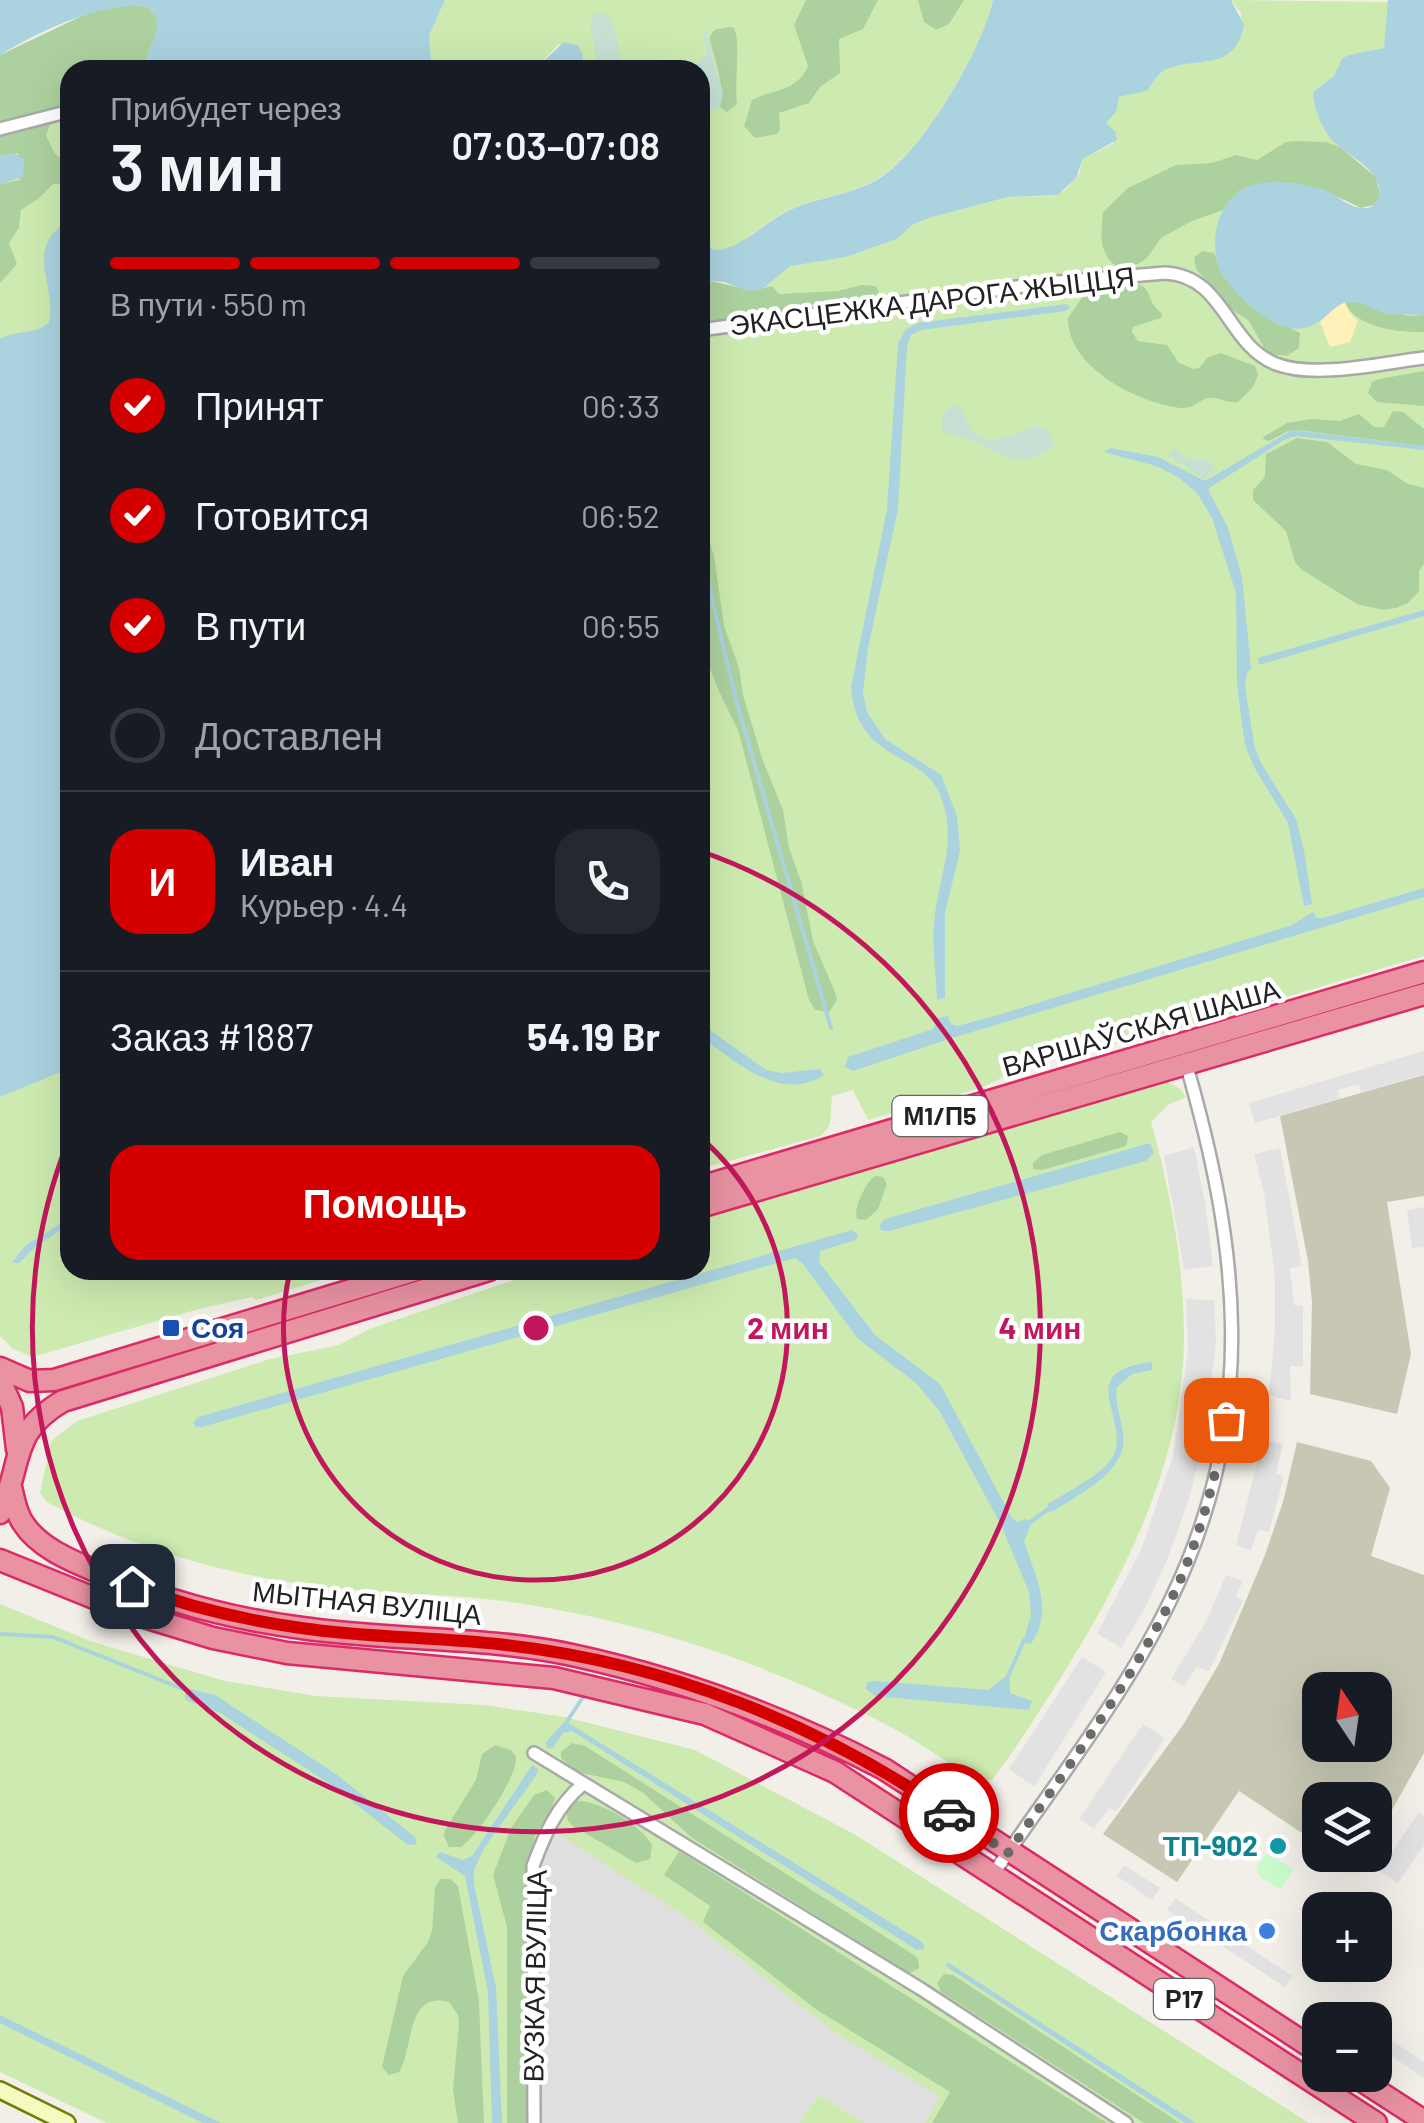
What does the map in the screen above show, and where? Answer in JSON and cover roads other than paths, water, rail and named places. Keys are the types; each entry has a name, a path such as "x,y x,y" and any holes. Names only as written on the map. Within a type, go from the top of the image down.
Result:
{"highway":[{"name":"ВАРШАЎСКАЯ ШАША","path":"710,1205 1184,1054 1424,972"},
{"name":"ВАРШАЎСКАЯ ШАША","path":"710,1184 1184,1054 1424,994"},
{"path":"0,1368 30,1380 54,1380 384,1280"},
{"path":"0,1514 26,1433 38,1415 63,1402 457,1280"},
{"path":"0,1380 12,1407 17,1461"},
{"name":"МЫТНАЯ ВУЛІЦА","path":"11,1487 22,1522 42,1543 76,1562 155,1594 234,1616 302,1628 508,1645 568,1654 688,1684 812,1732 884,1769 1302,2042"},
{"name":"МЫТНАЯ ВУЛІЦА","path":"0,1560 131,1613 212,1638 287,1653 554,1678 706,1714 835,1772 1376,2123"},
{"path":"1380,2092 1424,2120"}],"main road":[{"path":"0,2090 67,2123"}],"street":[{"path":"0,129 60,114"},
{"name":"ЭКАСЦЕЖКА ДАРОГА ЖЫЦЦЯ","path":"710,329 1046,282 1164,273 1178,274 1201,284 1252,349 1277,364 1326,369 1424,358"},
{"path":"994,1874 1106,1709 1170,1602 1204,1515 1218,1460 1231,1384 1232,1294 1213,1166 1184,1054"},
{"path":"534,1754 921,1989 1126,2123"},
{"name":"ВУЗКАЯ ВУЛІЦА","path":"534,2123 534,1866 548,1826 566,1798 582,1784"}],"water":[{"path":"0,0 445,0 429,36 431,60 146,60 157,22 148,7 130,6 91,13 0,55"},
{"path":"993,0 1231,0 1244,25 1239,41 1221,58 1174,67 1160,74 1147,91 1119,97 1116,112 1106,123 1115,131 1117,140 1083,159 1076,178 1058,195 1008,197 929,218 912,225 897,239 846,257 790,266 761,290 748,291 710,281 710,246 714,250 732,246 786,212 869,184 897,165 948,98 987,21"},
{"path":"1388,0 1424,0 1424,315 1386,314 1361,303 1346,302 1315,324 1289,328 1250,306 1222,274 1215,253 1216,229 1231,198 1252,185 1267,182 1316,188 1359,208 1375,204 1379,196 1376,178 1328,135 1313,92 1334,76 1348,55 1384,48"},
{"path":"564,42 578,45 583,55 582,60 545,60"},
{"path":"14,153 24,159 23,177 0,184 0,155"},
{"path":"60,228 60,1072 0,1097 0,339 38,329 49,322 44,254"},
{"path":"1067,304 1070,307 1066,311 921,330 911,335 907,347 898,509 868,648 863,693 867,712 885,739 941,775 957,816 960,851 945,913 945,998 937,1000 934,932 948,843 945,812 931,781 865,730 851,687 887,509 898,344 905,330 917,323"},
{"path":"1292,430 1424,446 1424,450 1296,436 1208,489 1228,528 1242,577 1251,668 1245,687 1255,749 1296,819 1312,904 1304,906 1288,823 1245,745 1237,685 1236,593 1212,518 1197,493 1178,477 1156,466 1104,452 1110,448 1158,457 1205,481"},
{"path":"1424,610 1424,616 1259,665 1258,658"},
{"path":"1424,888 1424,897 853,1071 845,1067 848,1057 933,1029 938,1018 948,1016 951,1024 957,1026 991,1017 1290,926 1313,912 1317,918 1323,918"},
{"path":"710,1030 766,1070 782,1073 820,1069 824,1075 791,1085 774,1082 710,1044"},
{"path":"1150,1143 1154,1153 1146,1161 889,1231 882,1231 879,1226 885,1219"},
{"path":"60,1224 60,1231 19,1263 12,1263 24,1247"},
{"path":"852,1230 858,1234 856,1240 820,1251 819,1262 875,1335 940,1384 1012,1518 1032,1522 1024,1541 1041,1593 1042,1618 1031,1644 1024,1639 1031,1615 1029,1592 1001,1525 940,1412 916,1383 858,1339 795,1258 202,1427 193,1423 198,1417 677,1280 710,1280 710,1271"},
{"path":"1152,1362 1152,1370 1132,1374 1117,1387 1123,1433 1119,1459 1101,1480 1047,1512 1048,1504 1092,1477 1112,1458 1117,1443 1109,1387 1114,1376 1127,1367"},
{"path":"1006,1676 1010,1693 1032,1701 1029,1710 875,1696 865,1688 868,1682 875,1681 988,1690"},
{"path":"190,1689 215,1695 336,1774 415,1837 417,1844 408,1845 330,1784 220,1713 185,1700"},
{"path":"565,1721 922,1942 925,1949 917,1950 572,1731 563,1733 553,1748 547,1748 546,1742"},
{"path":"532,1765 538,1769 537,1774 484,1848 474,1870 496,1988 502,2123 492,2123 488,1992 465,1876 436,1857 440,1852 463,1860 472,1856"},
{"path":"949,1963 1196,2123 1185,2123"},
{"path":"0,2015 221,2123 203,2123 0,2023"}],"waterway":[{"path":"710,590 736,700 831,1028"},
{"path":"1029,1523 1050,1508"},
{"path":"0,1634 53,1637 188,1691"},
{"path":"1006,1681 1024,1640"},
{"path":"566,1723 585,1694"}],"place":[{"name":"Соя","path":"171,1328"},
{"name":"ТП-902","path":"1278,1846"},
{"name":"Скарбонка","path":"1267,1931"}]}
